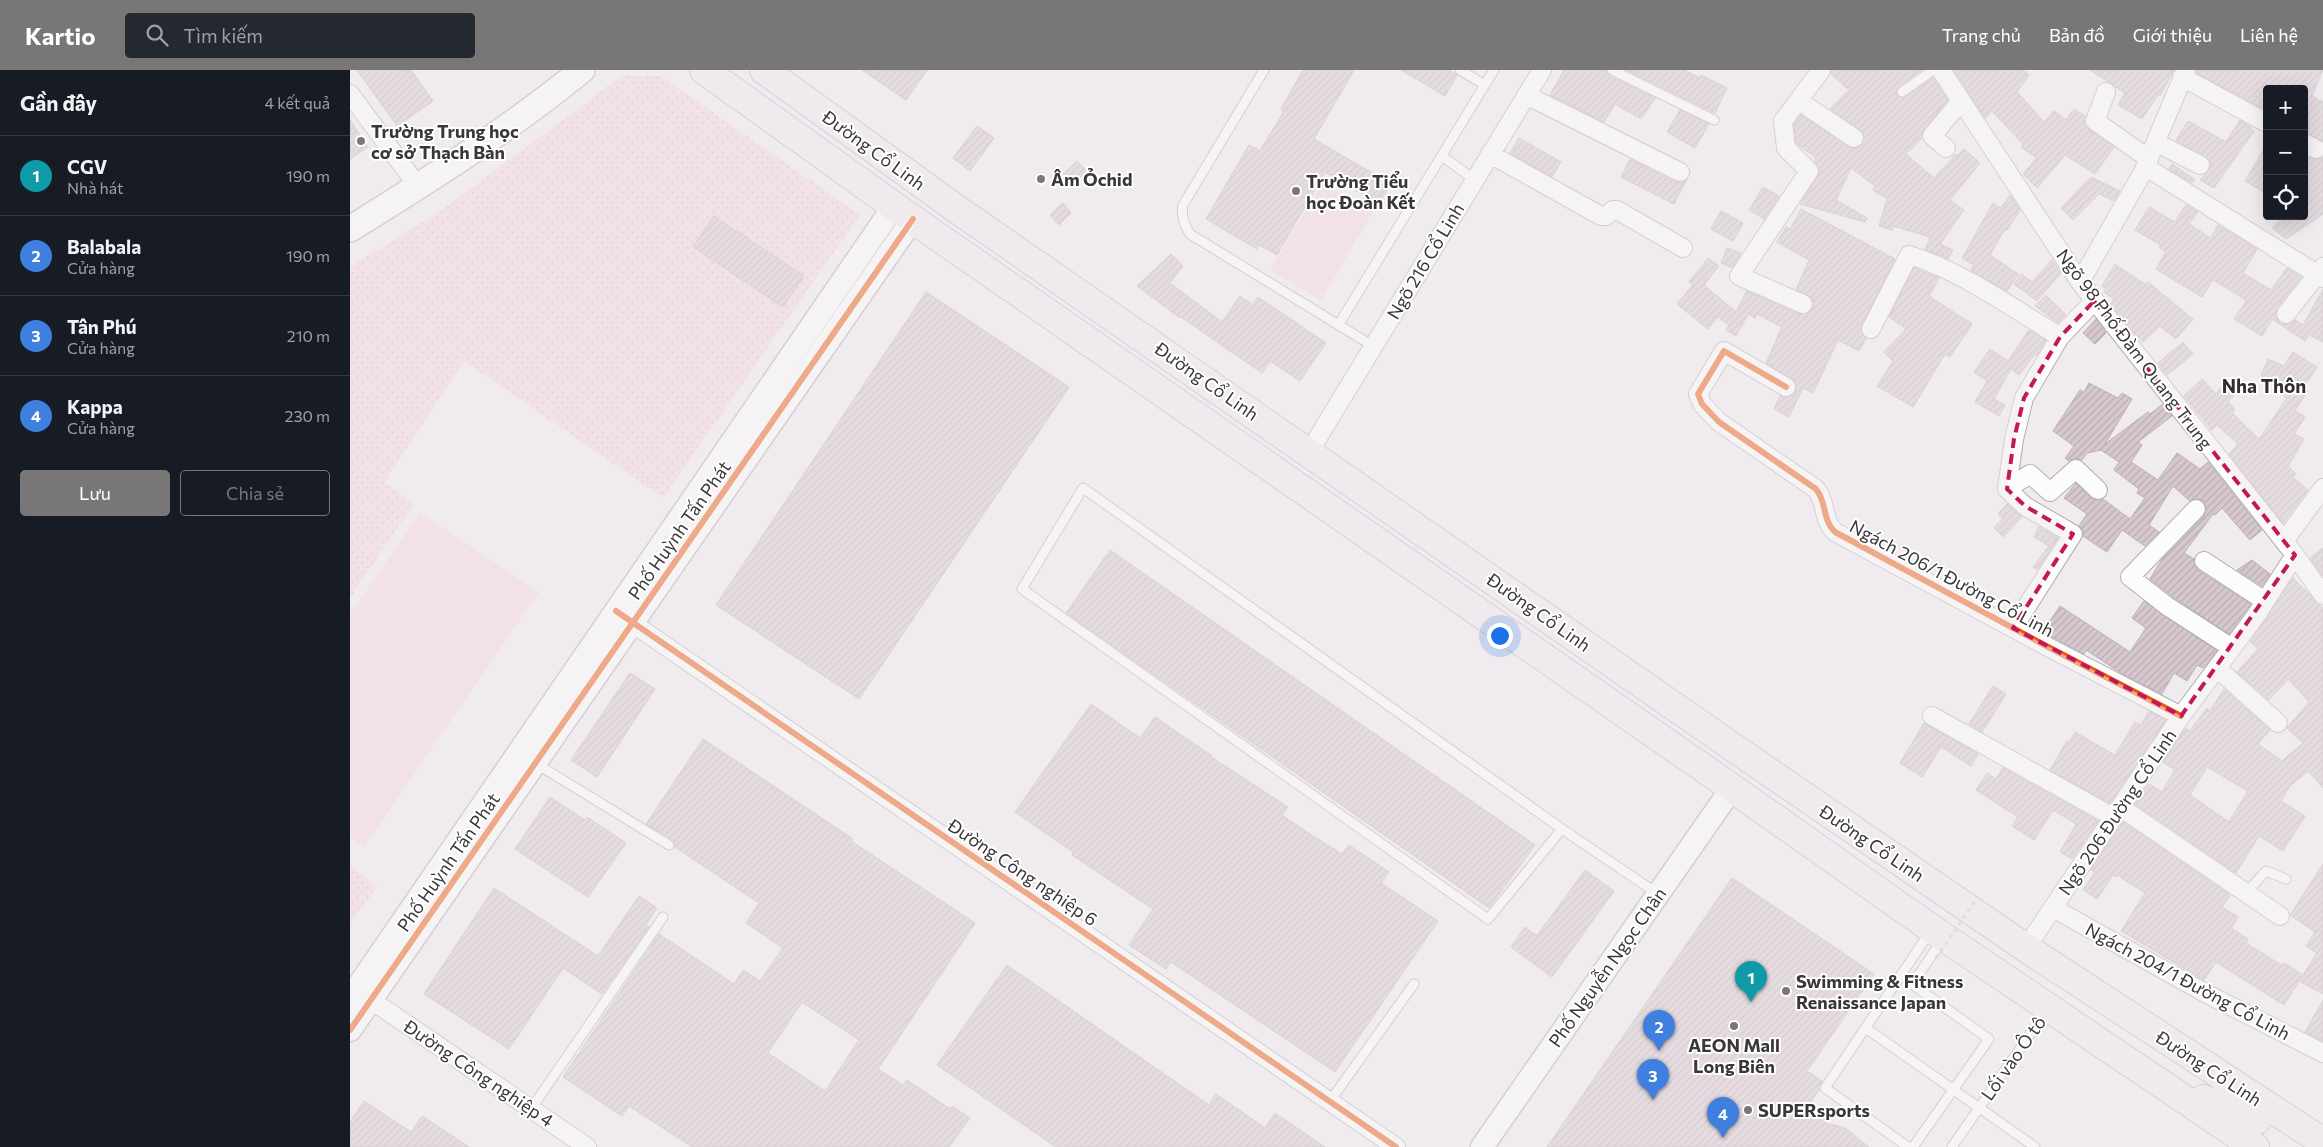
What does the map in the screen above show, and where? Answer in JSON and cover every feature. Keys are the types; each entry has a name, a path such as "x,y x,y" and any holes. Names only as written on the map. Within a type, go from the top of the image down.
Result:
{"main road":[{"path":"350,229 554,93 582,70"},
{"name":"Đường Cổ Linh","path":"704,70 903,213 1732,788 1937,941 2048,1008 2255,1147"},
{"name":"Đường Cổ Linh","path":"764,70 958,210 2026,948 2323,1142"},
{"path":"2188,1054 2258,1120 2297,1147"},
{"path":"2160,1083 2258,1120"}],"street":[{"name":"Ngõ 216 Cổ Linh","path":"1309,452 1542,70"},
{"path":"1803,304 1739,276 1810,171 1786,148 1783,120 1821,70"},
{"name":"Ngõ 98 Phố Đàm Quang Trung","path":"1941,70 2080,282 2296,555 2323,595"},
{"path":"2080,282 2150,156 2184,74 2263,121"},
{"path":"2106,92 2095,121 2150,156 2321,273 2286,314"},
{"path":"350,94 417,185"},
{"path":"1526,95 1680,172"},
{"path":"1799,101 1854,138"},
{"path":"1946,148 1932,136 1961,101"},
{"path":"1490,154 1601,216 1606,216 1613,210 1617,210 1683,248"},
{"path":"2150,156 2200,165"},
{"name":"Phố Huỳnh Tấn Phát","path":"350,1030 359,996 527,758 903,213"},
{"path":"1871,329 1909,255 1924,260 1995,297 2060,336"},
{"path":"2007,489 2014,439 2024,398 2060,336 2094,301"},
{"name":"Ngách 206/1 Đường Cổ Linh","path":"1786,387 1724,351 1698,394 1702,404 1719,422 1816,489 1821,495 1826,519 1836,532 2181,716"},
{"path":"2007,489 2030,474 2050,492 2076,469 2098,490"},
{"path":"2284,540 2323,488"},
{"path":"2007,489 2025,506 2073,534 2013,628"},
{"path":"2196,509 2130,577 2167,606 2232,648"},
{"name":"Ngõ 206 Đường Cổ Linh","path":"2026,948 2181,716 2232,648 2296,555"},
{"path":"2204,561 2265,601"},
{"name":"Đường Công nghiệp 6","path":"624,617 1396,1147"},
{"path":"2217,668 2278,724"},
{"path":"1932,716 2117,812 2280,916"},
{"name":"Phố Nguyễn Ngọc Chân","path":"1482,1147 1732,788"},
{"name":"Ngách 204/1 Đường Cổ Linh","path":"2053,908 2207,994 2323,1053"},
{"name":"Đường Công nghiệp 4","path":"359,996 531,1108 587,1147"}],"lane":[{"path":"1264,70 1182,204 1184,223 1190,234 1373,346"},
{"path":"1460,70 1485,85"},
{"path":"1339,324 1494,70"},
{"path":"1612,70 1714,120"},
{"path":"1902,92 1933,70"},
{"path":"1442,156 1475,180"},
{"path":"1562,829 1488,919 1022,590 1083,488 1562,829 1658,894"},
{"path":"527,758 669,845"},
{"path":"2246,893 2266,871 2286,879"},
{"path":"531,1108 663,917"},
{"path":"1908,1147 1825,1088 1902,977 1937,941"},
{"path":"1913,1147 1989,1039 1912,984 1937,941"},
{"path":"1330,1101 1414,984"},
{"name":"Lối vào Ô tô","path":"1952,1147 2048,1008"},
{"path":"1866,1029 2035,1147"}],"path":[{"path":"1937,941 1975,900"}],"highlighted area":[{"path":"2094,301 2295,555 2181,716 2013,628 2073,534 2025,506 2007,489 2014,439 2024,398 2060,337"}],"shaded area":[{"path":"623,75 661,76 860,215 663,498 464,361 385,482 414,504 350,598 350,267 446,207"},
{"path":"1322,183 1373,212 1321,300 1270,270"},
{"path":"420,512 539,592 364,847 350,837 350,614"},
{"path":"350,865 377,887 350,924"}],"building":[{"path":"357,70 411,70 433,101 397,126"},
{"path":"862,70 927,70 906,100"},
{"path":"1303,70 1354,70 1314,139 1391,184 1379,204 1325,172 1277,255 1259,245 1257,249 1206,219 1249,145 1260,151 1284,111 1281,109"},
{"path":"1401,70 1449,70 1457,75 1445,96"},
{"path":"1564,70 1606,70 1609,76 1655,98 1641,119 1615,104 1604,122 1550,95"},
{"path":"1626,70 1684,70 1700,78 1701,75 1727,88 1715,113"},
{"path":"1831,70 1922,70 1898,87 1897,96 1905,97 1933,78 1948,100 1924,129 1922,138 1906,154 1934,178 1956,154 1957,156 1964,149 1980,163 1950,200 1964,210 1940,244 1953,250 1948,259 1925,249 1930,237 1893,226 1892,230 1879,226 1887,199 1873,190 1875,186 1851,168 1836,200 1867,218 1865,222 1800,204 1820,172 1815,162 1816,158 1796,143 1794,124 1801,115 1849,147 1859,147 1864,139 1860,130 1830,109 1849,90 1831,74"},
{"path":"1954,70 2023,70 2029,75 2017,92 2044,122 2054,111 2066,120 2074,109 2085,116 2084,122 2089,129 2114,147 2095,174 2065,155 2037,188 2023,174 2037,158 2021,147 2023,144 1992,111 1985,118"},
{"path":"2090,70 2174,70 2160,96 2158,95 2142,119 2118,105 2125,93"},
{"path":"2196,70 2323,70 2312,96 2323,102 2323,141 2308,135 2308,85 2263,85 2262,108 2196,73"},
{"path":"1680,110 1709,124 1695,148 1667,132"},
{"path":"350,120 368,147 350,159"},
{"path":"2240,120 2254,131 2214,188 2200,180 2209,170 2211,161 2176,140 2188,121 2226,142"},
{"path":"977,126 994,138 970,171 953,158"},
{"path":"1519,138 1561,162 1552,177 1510,153"},
{"path":"2263,151 2263,192 2245,181"},
{"path":"2308,157 2316,160 2323,157 2323,214 2286,239 2272,228 2280,220 2308,220"},
{"path":"1630,159 1675,182 1681,183 1687,179 1674,204 1621,177"},
{"path":"1077,161 1087,171 1073,184 1063,174"},
{"path":"2172,164 2195,180 2192,183 2169,169"},
{"path":"2091,177 2120,191 2114,201 2099,194 2073,220 2061,208"},
{"path":"1763,187 1779,196 1764,219 1749,210"},
{"path":"2010,195 2020,210 2007,230 2005,229 1990,255 2018,274 2007,291 1971,270 1974,265 1962,258 1993,203 2001,208"},
{"path":"1063,203 1071,213 1059,225 1050,215"},
{"path":"2186,205 2198,212 2189,224 2211,238 2218,225 2257,249 2243,273 2271,290 2287,268 2301,277 2277,308 2276,317 2280,323 2289,324 2295,320 2303,325 2323,289 2323,342 2309,335 2305,341 2272,319 2262,336 2234,319 2246,301 2243,298 2213,280 2202,297 2156,269 2166,252 2159,247 2161,245 2135,230 2149,207 2175,222"},
{"path":"1801,209 1895,259 1862,324 1862,334 1866,338 1859,351 1838,340 1813,393 1803,388 1789,417 1774,409 1780,396 1786,398 1795,393 1795,382 1766,363 1782,327 1757,314 1755,318 1748,314 1736,336 1726,330 1729,325 1718,317 1708,329 1677,304 1693,285 1689,282 1708,258 1719,266 1704,285 1736,312 1747,291 1799,314 1810,312 1813,308 1812,298 1796,290 1809,260 1777,242 1786,227 1790,229"},
{"path":"1721,211 1743,223 1733,241 1711,229"},
{"path":"714,216 804,276 783,307 693,247"},
{"path":"1727,248 1741,253 1732,268 1721,263"},
{"path":"1171,254 1183,266 1170,283 1222,322 1240,296 1253,305 1258,297 1326,343 1300,381 1270,361 1262,373 1180,318 1137,286"},
{"path":"2052,260 2061,273 2037,301 2014,284 2021,274 2032,282"},
{"path":"2115,264 2146,285 2148,282 2193,319 2176,339 2160,326 2143,342 2130,329 2111,304 2114,299 2104,292 2106,289 2102,286"},
{"path":"1914,268 1939,278 1929,296 1972,324 1950,357 1945,354 1913,407 1877,386 1893,361 1884,352 1906,329 1889,317"},
{"path":"926,292 1069,387 859,699 716,605"},
{"path":"2046,295 2066,315 2058,323 2035,306"},
{"path":"2096,319 2106,333 2095,344 2083,333"},
{"path":"2029,330 2046,340 2037,355 2035,354 2019,375 2011,369 1994,399 2005,405 1999,416 1975,402 1987,381 1974,372 1990,349 2008,361"},
{"path":"2183,342 2193,354 2167,375 2158,363"},
{"path":"2293,352 2317,367 2303,388 2308,391 2295,410 2305,417 2294,434 2304,439 2288,466 2296,474 2293,477 2308,490 2283,523 2229,454 2238,444 2217,425 2212,430 2184,396 2202,379 2216,394 2223,385 2235,394 2228,402 2235,410 2232,413 2259,439 2287,398 2272,388 2275,383 2261,376 2268,359 2284,366"},
{"path":"2089,383 2118,398 2122,393 2132,399 2105,444 2148,412 2150,414 2163,404 2172,416 2138,442 2142,445 2131,462 2158,480 2177,453 2200,469 2208,462 2262,530 2250,540 2222,508 2215,515 2213,514 2184,553 2194,559 2194,565 2198,570 2251,604 2229,634 2173,597 2150,579 2162,559 2204,516 2206,507 2203,501 2198,499 2190,501 2173,486 2149,525 2159,532 2145,546 2122,530 2107,552 2083,536 2082,529 2079,526 2087,514 2064,498 2076,483 2091,498 2096,500 2103,499 2130,519 2145,498 2137,493 2139,489 2114,470 2119,462 2101,450 2087,453 2082,460 2074,459 2069,461 2065,458 2074,446 2053,431 2080,390 2084,392"},
{"path":"2007,504 2022,517 2003,537 1994,528 2003,518 1998,514"},
{"path":"2039,527 2058,538 2052,548 2034,537"},
{"path":"2048,547 2051,549 2037,570 2033,567"},
{"path":"2323,548 2323,576 2310,558"},
{"path":"1110,550 1535,845 1489,908 1066,613"},
{"path":"2252,560 2270,574 2262,586 2237,570"},
{"path":"2293,578 2323,608 2323,788 2308,771 2290,786 2281,801 2305,816 2283,851 2259,836 2236,873 2135,804 2149,784 2162,792 2175,770 2163,762 2185,728 2190,731 2207,708 2210,711 2224,689 2270,730 2258,744 2282,761 2303,743 2287,728 2309,702 2288,679 2269,700 2237,672 2258,649 2250,641","holes":["2207,767 2248,791 2229,822 2190,795"]},
{"path":"2144,601 2217,651 2203,668 2197,665 2187,681 2174,673 2162,694 2124,675 2086,650 2084,654 2041,631 2060,606 2130,652 2146,628 2132,618"},
{"path":"630,673 655,689 597,777 571,760"},
{"path":"1993,686 2006,694 1982,732 1969,724"},
{"path":"1091,704 1140,738 1155,717 1211,757 1288,807 1282,815 1310,834 1342,854 1349,845 1389,872 1381,883 1438,921 1335,1072 1171,962 1166,969 1129,945 1153,909 1072,855 1073,852 1015,812"},
{"path":"2149,711 2166,720 2110,803 2050,770 2067,741 2069,742 2075,732 2115,755 2135,722 2141,725"},
{"path":"1924,723 1978,754 1971,766 1941,747 1922,777 1900,763"},
{"path":"703,739 853,839 851,841 975,923 878,1069 903,1085 907,1080 950,1109 952,1106 970,1118 949,1147 692,1147 629,1106 622,1116 563,1077 659,934 734,984 743,970 760,981 783,948 746,923 759,903 675,847 673,840 646,824","holes":["802,1002 859,1040 825,1091 768,1053"]},
{"path":"2003,768 2098,821 2072,859 2060,852 2076,824 2053,810 2034,840 2012,826 2018,817 1976,790 1987,773 1996,779"},
{"path":"550,797 585,820 587,817 626,843 588,897 515,849"},
{"path":"2123,822 2230,895 2222,907 2238,917 2231,928 2248,939 2246,943 2283,966 2284,963 2303,975 2317,953 2306,946 2315,932 2290,915 2323,864 2323,994 2299,981 2284,1005 2216,962 2204,980 2121,931 2145,893 2117,875 2116,877 2113,875 2097,899 2083,890 2095,872 2091,870"},
{"path":"1585,870 1614,891 1552,977 1511,947 1525,927 1537,936"},
{"name":"AEON Mall Long Biên","path":"1732,878 1874,974 1807,1071 1822,1081 1819,1090 1806,1109 1826,1123 1845,1128 1869,1147 1547,1147"},
{"path":"494,888 598,956 639,896 657,908 646,924 649,927 602,994 563,968 509,1049 424,994"},
{"path":"1007,965 1209,1105 1216,1094 1265,1128 1275,1113 1325,1147 1056,1147 937,1065"},
{"path":"2323,1000 2323,1041 2305,1032"},
{"path":"364,1101 411,1132 422,1116 469,1147 350,1147 350,1122"}],"cycle path":[{"path":"350,1030 913,219"},
{"path":"1786,387 1724,351 1698,394 1702,404 1719,422 1816,489 1822,500 1828,522 1835,532 2048,647 2181,716"},
{"path":"616,611 1396,1147"}],"place":[{"name":"Trường Trung học cơ sở Thạch Bàn","path":"361,141"},
{"name":"Âm Ỏchid","path":"1041,179"},
{"name":"Trường Tiểu học Đoàn Kết","path":"1296,191"},
{"name":"Swimming & Fitness Renaissance Japan","path":"1786,991"},
{"name":"CGV","path":"1751,1002"},
{"name":"AEON Mall Long Biên","path":"1734,1026"},
{"name":"Balabala","path":"1659,1051"},
{"name":"Tân Phú","path":"1653,1100"},
{"name":"SUPERsports","path":"1748,1110"},
{"name":"Kappa","path":"1723,1138"}],"district":[{"name":"Nha Thôn","path":"2264,385"}]}
